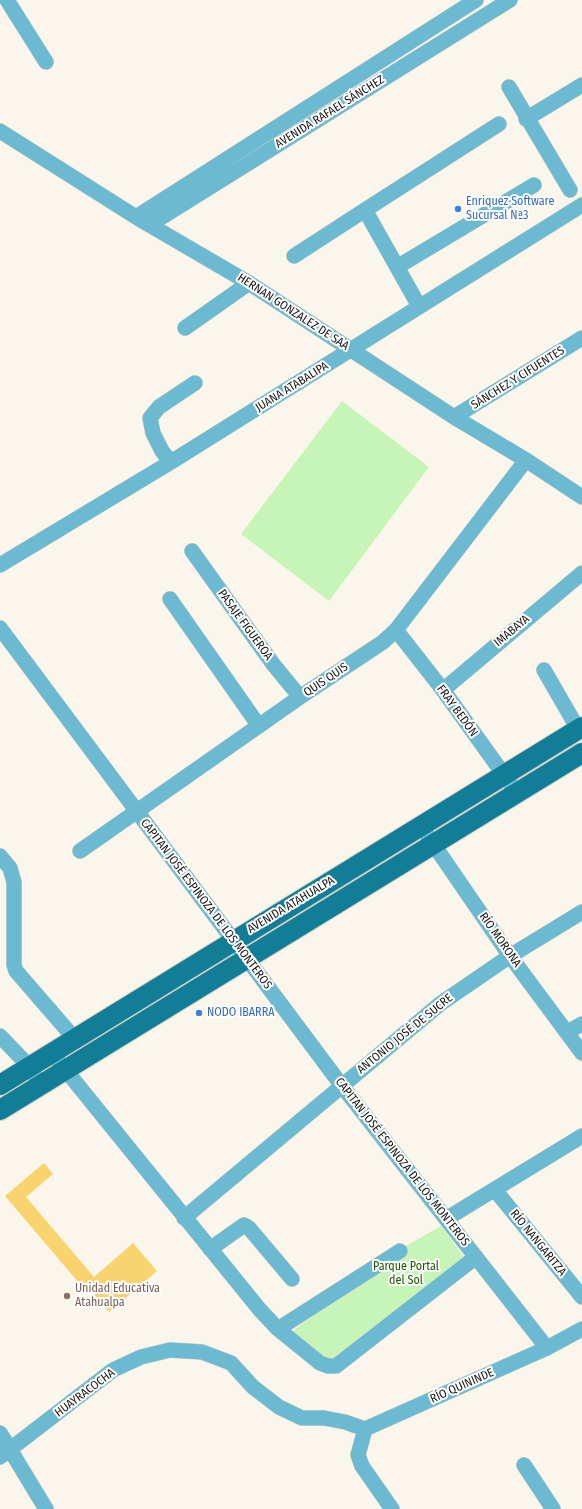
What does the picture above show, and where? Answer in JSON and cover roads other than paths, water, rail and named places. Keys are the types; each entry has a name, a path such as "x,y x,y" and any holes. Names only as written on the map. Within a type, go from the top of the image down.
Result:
{"main road":[{"name":"AVENIDA ATAHUALPA","path":"0,1085 51,1052 580,728"},
{"name":"AVENIDA ATAHUALPA","path":"0,1110 64,1069 247,959 582,753"}],"street":[{"path":"7,0 46,62"},
{"name":"AVENIDA RAFAEL SÁNCHEZ","path":"136,217 476,0"},
{"name":"AVENIDA RAFAEL SÁNCHEZ","path":"151,224 510,0"},
{"path":"526,119 582,85"},
{"path":"509,87 526,119 570,190"},
{"path":"294,256 499,124"},
{"name":"HERNAN GONZALEZ DE SAA","path":"0,132 136,217 151,224 249,283 454,417 526,460 582,497"},
{"path":"397,267 534,184"},
{"name":"JUANA ATABALIPA","path":"0,565 171,462 419,306 582,206"},
{"path":"365,210 419,306"},
{"path":"185,328 249,283"},
{"name":"SÁNCHEZ Y CIFUENTES","path":"454,417 582,338"},
{"path":"171,462 162,451 153,433 150,418 159,407 195,383"},
{"name":"QUIS QUIS","path":"80,851 300,697 383,642 396,630 526,460"},
{"name":"PASAJE FIGUEROA","path":"192,551 273,664 300,697"},
{"name":"IMABAYA","path":"443,690 582,573"},
{"path":"170,599 259,726"},
{"name":"CAPITAN JOSÉ ESPINOZA DE LOS MONTEROS","path":"0,628 342,1086 547,1348"},
{"name":"FRAY BEDÓN","path":"396,630 443,690 516,793"},
{"path":"544,670 580,728"},
{"name":"RÍO MORONA","path":"421,826 510,956 582,1052"},
{"path":"0,856 10,868 13,877 14,965 16,971 74,1038"},
{"name":"ANTONIO JOSÉ DE SUCRE","path":"184,1218 440,1004 510,956 582,912"},
{"path":"567,1032 582,1024"},
{"path":"0,1036 29,1067 40,1084"},
{"path":"51,1052 184,1218 278,1329 320,1363 328,1366 336,1366 476,1257"},
{"path":"446,1219 582,1136"},
{"name":"RÍO NANGARITZA","path":"495,1190 582,1297"},
{"path":"210,1249 244,1225 249,1228 292,1279"},
{"path":"278,1329 400,1252"},
{"name":"RÍO QUININDE","path":"365,1429 547,1348 582,1330"},
{"name":"HUAYRACOCHA","path":"5,1454 113,1370 141,1357 170,1350 202,1352 231,1363 253,1387 280,1407 302,1418 324,1418 338,1420 365,1429"},
{"path":"365,1429 358,1454 362,1466 392,1509"},
{"path":"0,1433 5,1454 46,1509"},
{"path":"524,1465 553,1509"}],"place":[{"name":"Enriquez Software Sucursal Nª3","path":"458,209"},
{"name":"NODO IBARRA","path":"199,1013"},
{"name":"Unidad Educativa Atahualpa","path":"67,1296"}],"park label":[{"name":"Parque Portal del Sol","path":"406,1274"}]}
